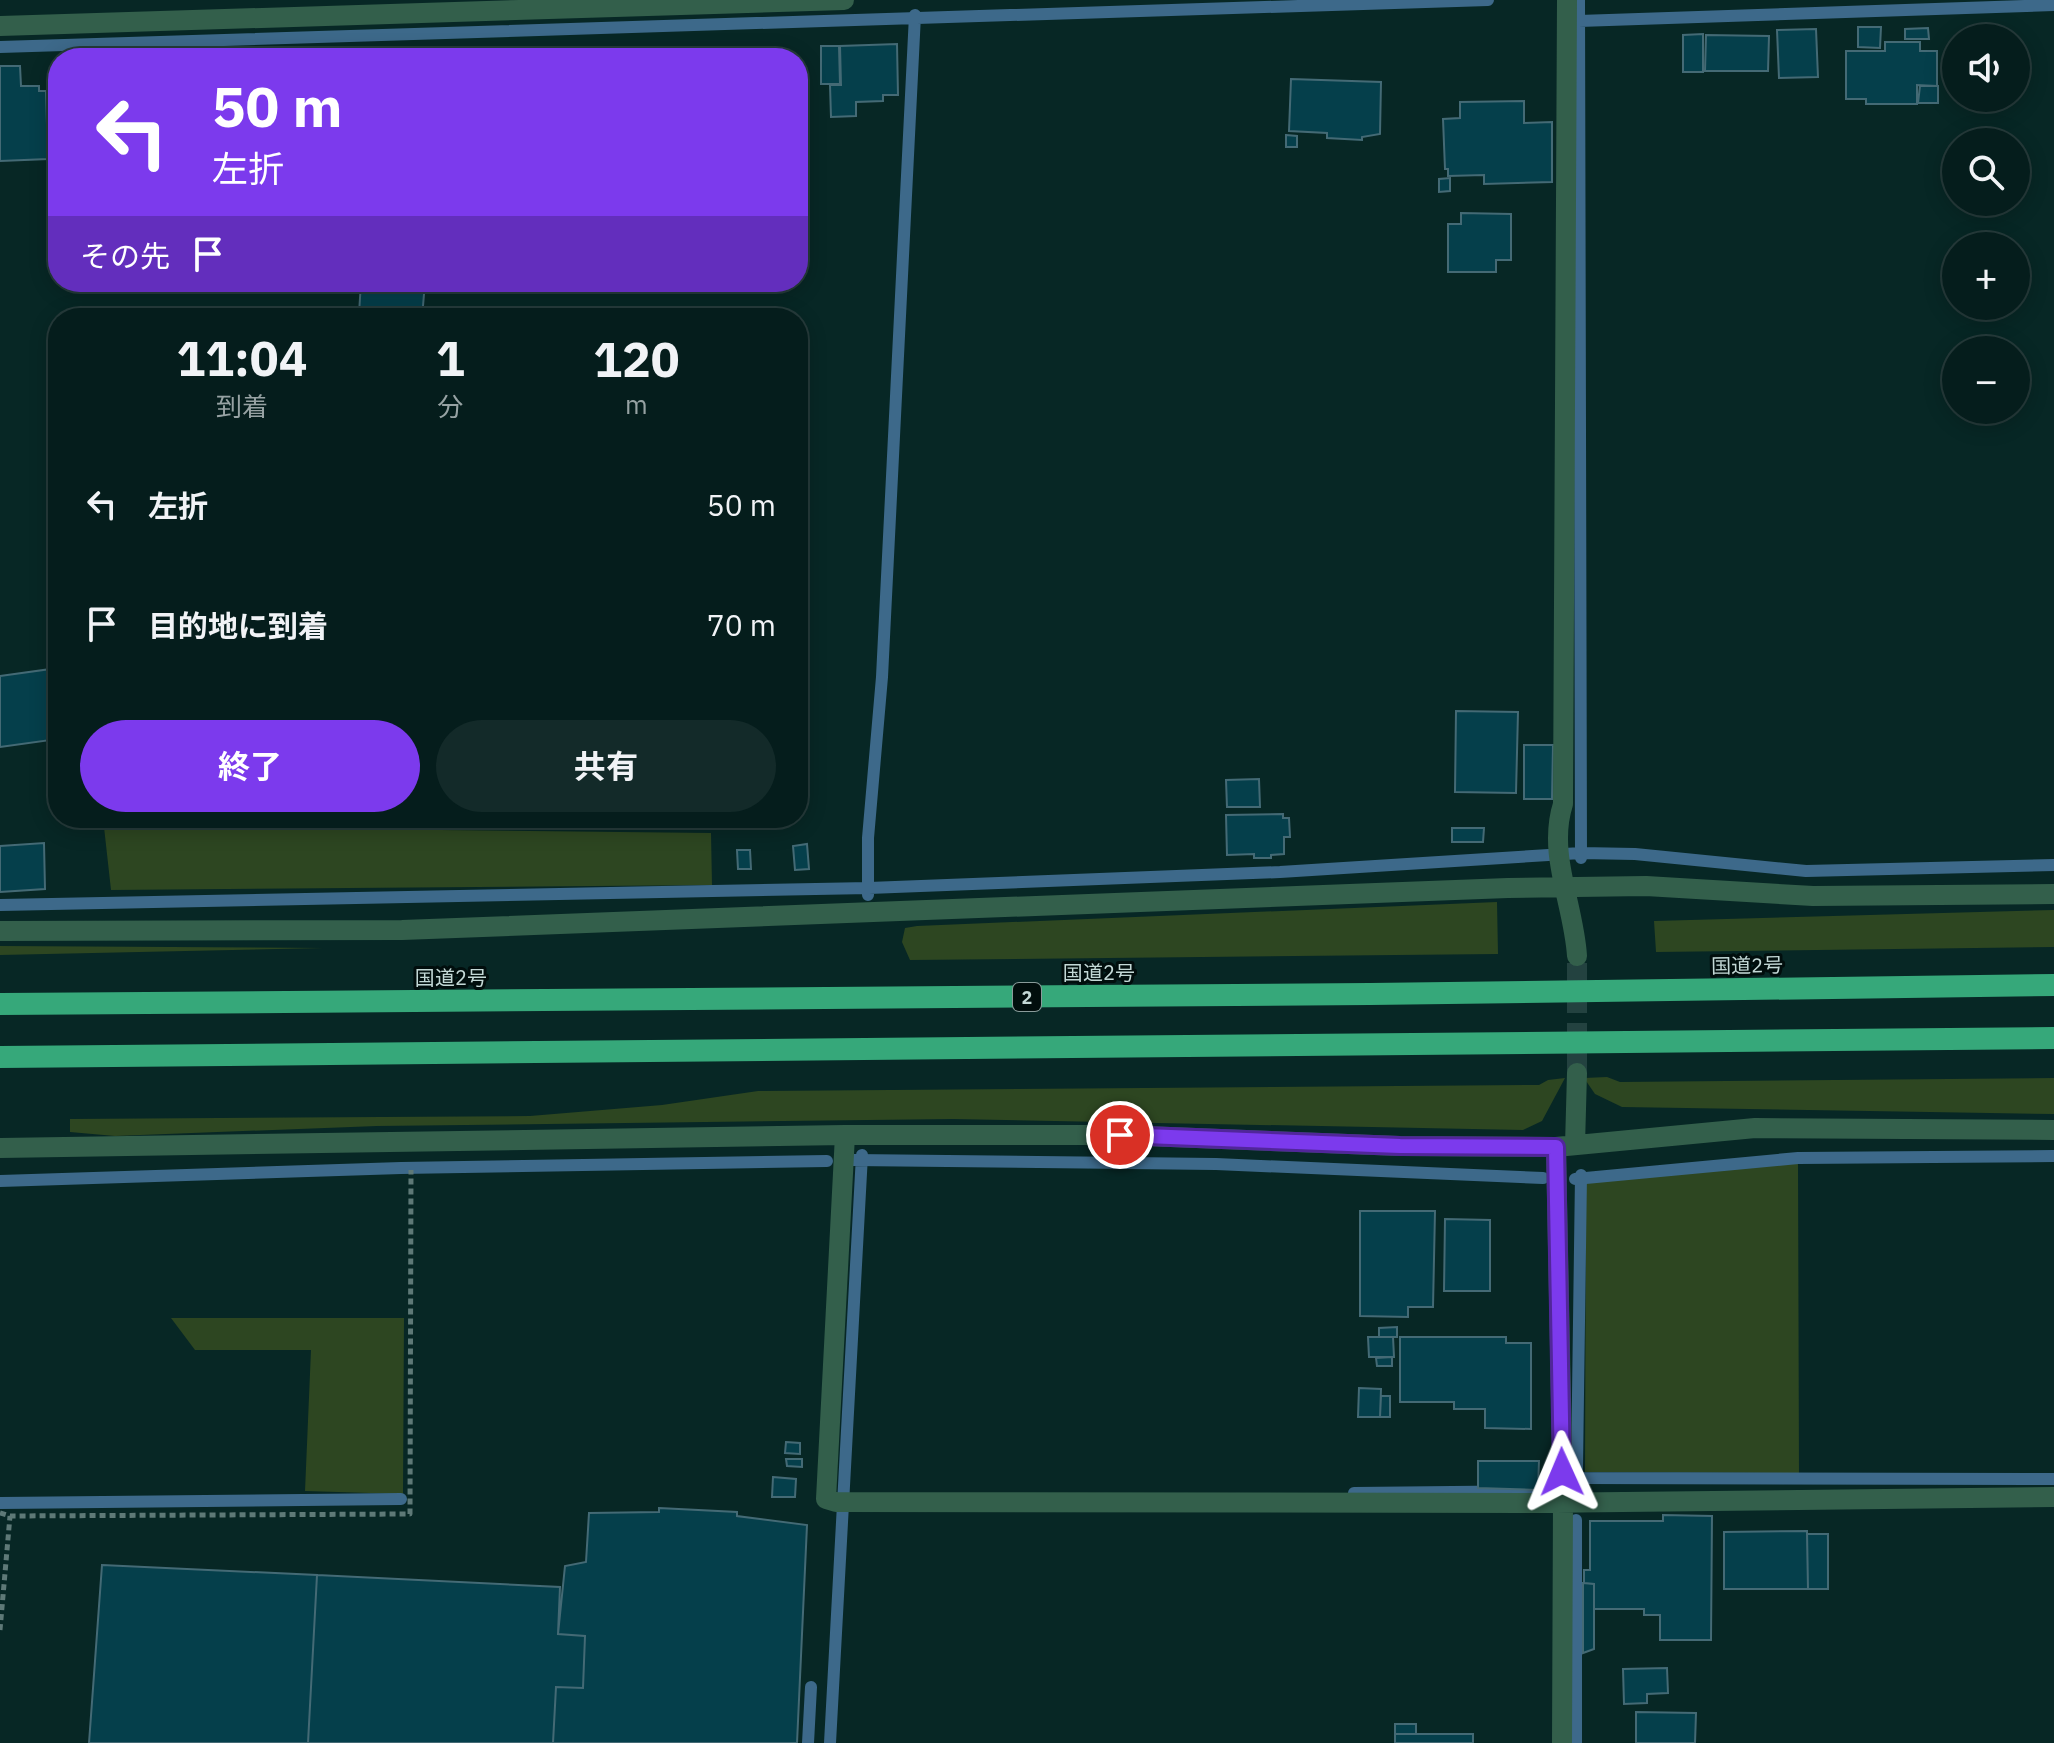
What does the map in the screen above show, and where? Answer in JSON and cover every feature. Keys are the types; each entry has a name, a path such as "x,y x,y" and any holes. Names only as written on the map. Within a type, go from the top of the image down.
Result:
{"highway":[{"name":"国道2号","path":"0,1004 1354,995 2054,985"},
{"path":"0,1057 2054,1038"}],"street":[{"path":"0,26 844,0"},
{"path":"1567,0 1563,804 1557,822 1558,854 1567,888 1577,956"},
{"path":"0,931 402,930 1646,886 1813,896 2054,894"},
{"path":"1562,1743 1566,1146 1577,1073"},
{"path":"0,1148 845,1135 1120,1135 1385,1145 1566,1146 1755,1128 2054,1130"},
{"path":"845,1135 826,1499 842,1503 2054,1497"}],"path":[{"path":"0,1513 10,1516 410,1514 411,1173"},
{"path":"0,1630 10,1516"}],"green space":[{"path":"104,828 711,833 712,885 111,890"},
{"path":"1497,902 1498,954 910,960 902,942 905,928 917,926"},
{"path":"2054,910 2054,947 1656,952 1654,921"},
{"path":"0,946 324,948 0,955"},
{"path":"1607,1077 1620,1082 2054,1078 2054,1114 1622,1107 1595,1094 1584,1078"},
{"path":"1565,1078 1542,1121 1523,1130 953,1119 377,1126 115,1136 70,1132 70,1119 530,1116 662,1105 758,1091 1539,1085 1548,1080"},
{"path":"1798,1161 1799,1473 1585,1472 1586,1183"},
{"path":"171,1318 404,1318 403,1494 305,1491 311,1350 195,1350"}],"building":[{"path":"1858,27 1881,27 1880,48 1858,47"},
{"path":"1928,28 1929,39 1905,39 1905,29"},
{"path":"1816,29 1818,77 1779,78 1777,30"},
{"path":"1703,34 1703,72 1683,72 1683,35"},
{"path":"1706,35 1769,36 1768,71 1705,71"},
{"path":"1885,42 1920,42 1920,51 1937,51 1937,86 1917,85 1917,104 1866,104 1866,99 1846,99 1846,51 1885,51"},
{"path":"897,44 898,95 883,95 883,101 856,102 856,116 831,117 830,85 841,85 840,46"},
{"path":"821,46 839,46 840,84 821,84"},
{"path":"0,66 20,66 21,86 39,86 39,91 46,91 48,159 0,161"},
{"path":"1291,79 1381,82 1380,134 1362,137 1362,140 1327,138 1327,133 1289,131"},
{"path":"1920,86 1938,86 1938,103 1918,103"},
{"path":"1524,101 1524,123 1552,122 1552,182 1484,184 1484,175 1448,176 1443,119 1460,118 1460,102"},
{"path":"1286,135 1297,136 1297,147 1286,147"},
{"path":"1450,178 1450,191 1439,192 1439,179"},
{"path":"1461,213 1511,214 1511,260 1496,260 1496,272 1448,272 1448,224 1461,224"},
{"path":"360,292 424,292 423,308 359,308"},
{"path":"48,669 48,740 0,747 0,676"},
{"path":"1456,711 1518,712 1516,793 1455,792"},
{"path":"1524,745 1553,745 1552,799 1524,799"},
{"path":"1259,779 1260,807 1227,807 1226,780"},
{"path":"1283,814 1283,818 1289,818 1290,837 1284,837 1284,854 1271,855 1271,858 1254,858 1254,854 1227,855 1226,815"},
{"path":"1452,828 1484,828 1483,842 1452,842"},
{"path":"44,843 45,889 0,892 0,846"},
{"path":"807,844 809,869 795,870 793,846"},
{"path":"737,850 750,850 751,869 738,869"},
{"path":"1360,1211 1435,1211 1433,1307 1408,1307 1408,1317 1360,1316"},
{"path":"1445,1219 1490,1220 1490,1291 1444,1291"},
{"path":"1397,1327 1397,1337 1379,1337 1379,1328"},
{"path":"1368,1337 1393,1337 1394,1357 1369,1357"},
{"path":"1400,1337 1506,1337 1506,1343 1531,1343 1531,1429 1485,1428 1485,1409 1454,1409 1454,1402 1400,1402"},
{"path":"1392,1357 1392,1366 1377,1366 1376,1358"},
{"path":"1359,1388 1381,1389 1380,1417 1358,1417"},
{"path":"1381,1396 1390,1396 1390,1417 1380,1417"},
{"path":"786,1442 800,1443 800,1454 785,1453"},
{"path":"786,1459 802,1459 802,1467 787,1466"},
{"path":"1478,1461 1539,1461 1538,1490 1478,1488"},
{"path":"773,1477 796,1479 795,1497 772,1497"},
{"path":"659,1508 737,1512 737,1516 807,1525 797,1743 553,1743 556,1687 583,1688 585,1636 558,1634 565,1566 586,1562 589,1513 659,1512"},
{"path":"1663,1515 1712,1516 1711,1640 1660,1640 1660,1615 1644,1615 1644,1609 1594,1609 1594,1584 1584,1583 1584,1570 1590,1570 1590,1521 1663,1521"},
{"path":"1807,1531 1808,1589 1724,1589 1724,1532"},
{"path":"1807,1534 1828,1534 1828,1589 1808,1589"},
{"path":"102,1565 317,1575 308,1743 89,1743"},
{"path":"317,1575 560,1587 558,1634 585,1636 583,1688 556,1687 553,1743 308,1743"},
{"path":"1583,1583 1594,1584 1594,1649 1583,1653"},
{"path":"1667,1668 1668,1693 1647,1694 1647,1703 1624,1704 1623,1669"},
{"path":"1636,1712 1696,1713 1695,1743 1636,1743"},
{"path":"1395,1724 1416,1724 1416,1734 1395,1734"},
{"path":"1395,1734 1473,1734 1473,1743 1395,1743"}],"waterway":[{"path":"0,47 1488,0"},
{"path":"1579,0 1581,858"},
{"path":"1579,21 2054,5"},
{"path":"868,895 868,838 882,677 915,15"},
{"path":"0,905 869,888 1280,872 1581,853 1635,854 1806,871 2054,865"},
{"path":"830,1743 862,1155"},
{"path":"1575,1179 1798,1158 2054,1156"},
{"path":"853,1160 1216,1164 1543,1178"},
{"path":"0,1181 401,1168 827,1161"},
{"path":"1577,1468 1581,1175"},
{"path":"1577,1478 2054,1479"},
{"path":"1354,1493 1554,1491"},
{"path":"0,1503 401,1499"},
{"path":"1576,1520 1576,1743"},
{"path":"808,1743 811,1687"}],"tunnel":[{"path":"1577,956 1577,1073"}],"route":[{"path":"1120,1135 1400,1146 1556,1147 1562,1472"}]}
